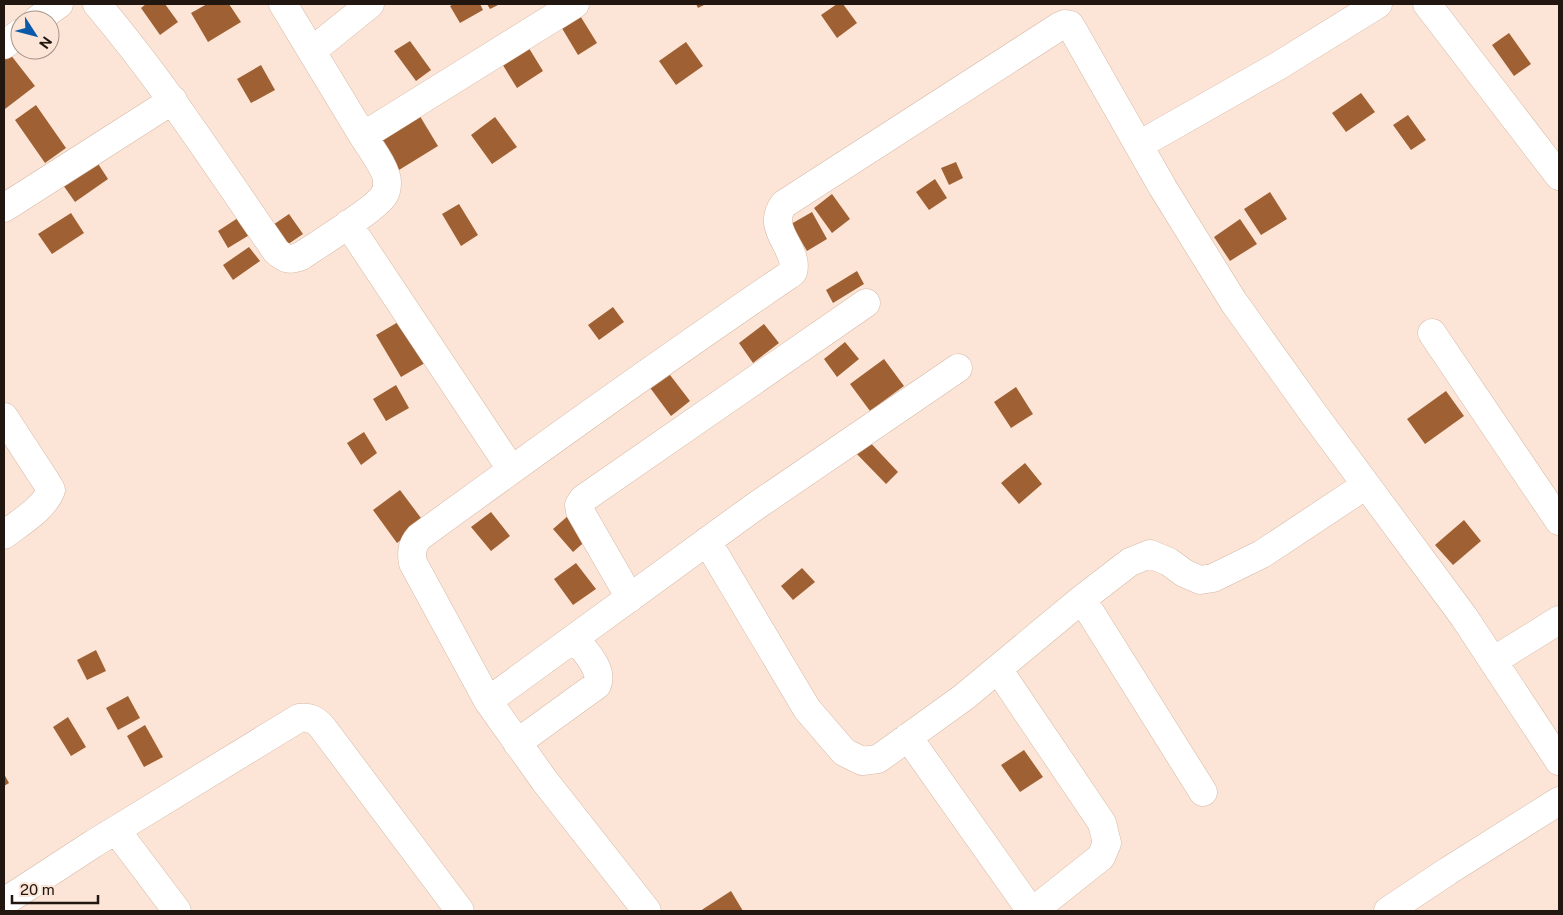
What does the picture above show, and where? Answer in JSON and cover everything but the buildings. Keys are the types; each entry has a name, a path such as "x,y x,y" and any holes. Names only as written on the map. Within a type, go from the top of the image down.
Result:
{"street":[{"path":"98,4 173,100 276,251 285,259 292,260 301,256 374,205 384,196 388,182 385,172 283,4"},
{"path":"312,51 370,4"},
{"path":"363,136 575,4"},
{"path":"1139,145 1278,66 1378,4"},
{"path":"1427,4 1559,176"},
{"path":"648,911 544,780 488,702 413,563 411,553 414,544 419,537 511,470 793,272 794,262 778,226 777,217 784,204 1065,24 1070,25 1188,231 1233,301 1313,414 1464,617 1559,761"},
{"path":"4,208 173,100"},
{"path":"348,224 511,470"},
{"path":"630,598 580,511 579,505 582,499 866,303"},
{"path":"1432,333 1559,521"},
{"path":"488,702 707,541 958,368"},
{"path":"4,418 48,483 50,490 48,497 42,505 4,535"},
{"path":"707,541 807,709 844,752 862,760 878,759 964,697 1082,599 1130,562 1150,554 1169,562 1184,573 1200,580 1213,578 1262,554 1366,486"},
{"path":"1082,599 1202,792"},
{"path":"1493,661 1559,620"},
{"path":"517,743 597,685 600,679 596,667 575,638"},
{"path":"908,736 1032,911 1101,857 1107,843 1102,823 998,669"},
{"path":"4,902 116,830 300,718 310,717 316,720 322,727 460,911"},
{"path":"1388,911 1559,801"},
{"path":"116,830 177,911"}]}
